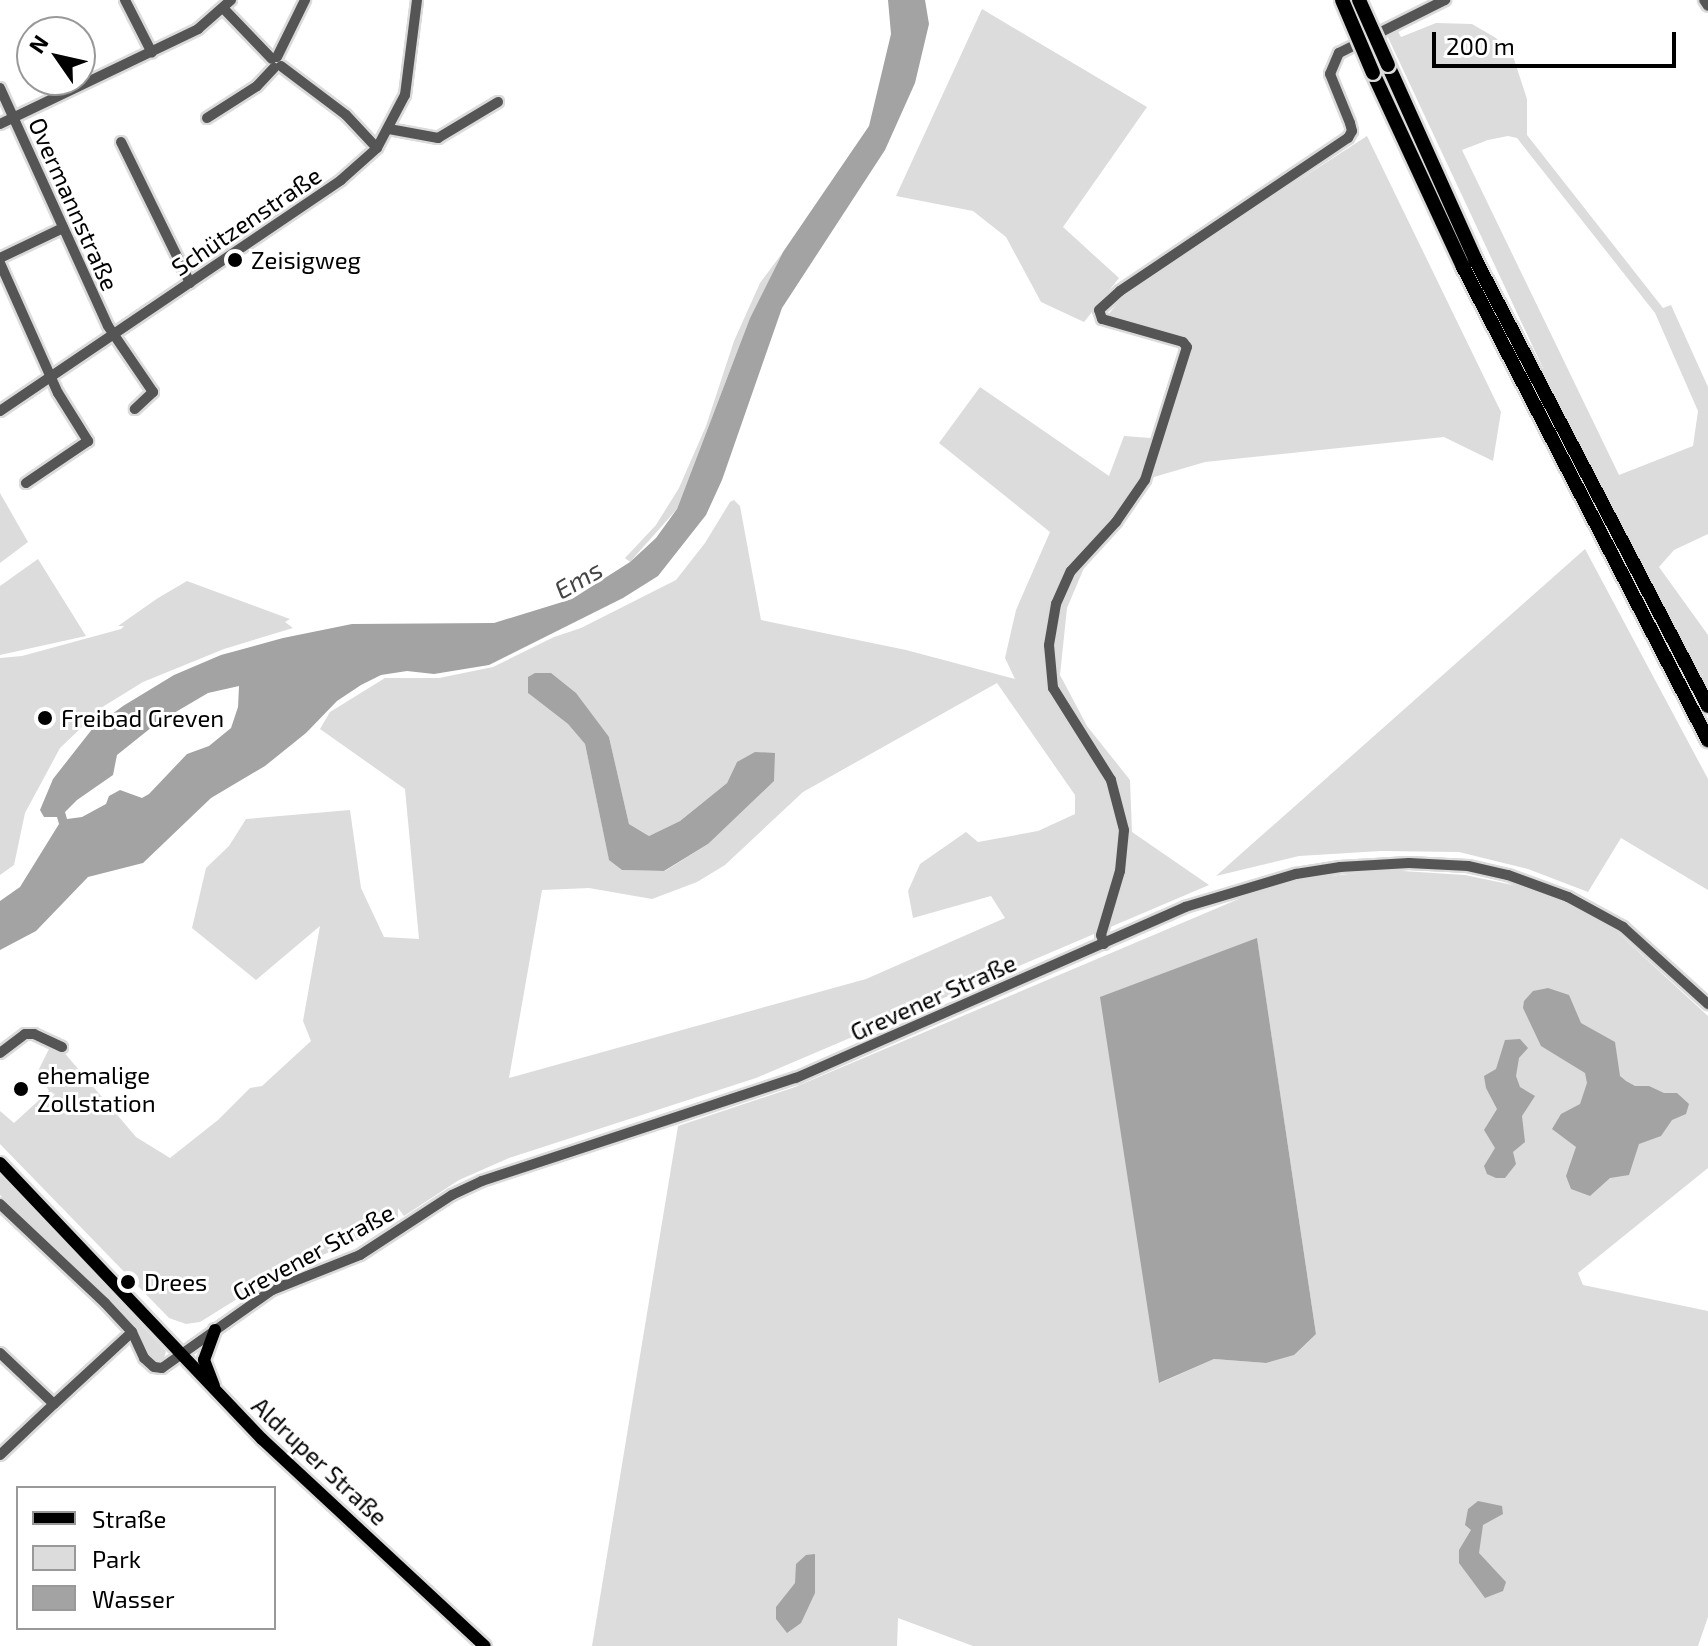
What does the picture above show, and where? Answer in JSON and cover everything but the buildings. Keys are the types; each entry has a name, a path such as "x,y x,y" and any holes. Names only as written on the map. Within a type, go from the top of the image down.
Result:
{"highway":[{"path":"1342,0 1463,267 1708,740"},
{"path":"1359,0 1475,259 1708,706"}],"main road":[{"name":"Aldruper Straße","path":"0,1163 217,1393 485,1646"},
{"path":"215,1330 204,1360 217,1393"}],"street":[{"path":"125,0 152,53"},
{"path":"207,118 257,86 276,63 305,0"},
{"name":"Schützenstraße","path":"0,411 341,180 377,148 389,129 409,80 417,0"},
{"path":"1104,944 1101,935 1123,858 1124,830 1111,780 1053,688 1049,645 1062,585 1116,522 1149,470 1187,347 1183,342 1102,319 1099,310 1120,291 1348,138 1352,131 1350,123 1330,74 1339,53 1445,0"},
{"path":"1704,0 1708,6"},
{"path":"0,124 198,29 228,4 276,63 346,115 377,148"},
{"name":"Overmannstraße","path":"0,88 114,335"},
{"path":"389,129 438,138 498,102"},
{"path":"121,142 190,283"},
{"path":"26,483 88,441 50,377 0,260 63,228"},
{"path":"114,335 153,392 135,409"},
{"name":"Grevener Straße","path":"180,1355 272,1290 360,1255 452,1195 482,1181 796,1078 1198,903 1296,874 1381,863 1468,866 1539,885 1600,913 1648,947 1708,1004"},
{"path":"0,1053 25,1034 34,1034 62,1047"},
{"path":"0,1204 132,1332 144,1358 154,1367 162,1368 180,1355"},
{"path":"0,1455 132,1332"},
{"path":"0,1353 54,1404"}],"green space":[{"path":"982,9 1147,107 1063,227 1119,278 1084,322 1041,302 1006,237 973,211 896,196"},
{"path":"1436,23 1472,24 1496,38 1513,56 1527,99 1527,135 1663,308 1671,305 1708,387 1708,534 1674,550 1659,567 1708,635 1708,685 1555,394 1385,31 1395,26 1401,37","holes":["1508,136 1517,138 1655,313 1698,411 1693,446 1619,475 1462,150 1488,140"]},
{"path":"1367,136 1501,412 1493,461 1444,437 1205,462 1154,477 1084,568 1067,608 1060,675 1087,726 1130,780 1132,832 1209,885 756,1078 509,1158 459,1180 404,1216 398,1208 398,1219 276,1275 200,1322 186,1324 169,1318 0,1144 0,1111 14,1123 49,1091 38,1071 51,1045 62,1050 136,1137 170,1158 218,1120 250,1088 262,1086 311,1041 303,1021 320,926 256,980 192,928 206,868 229,846 246,819 350,810 361,888 384,937 419,939 405,789 320,729 330,712 385,678 439,678 493,667 554,637 581,628 676,580 734,500 740,506 761,620 906,650 1015,679 1005,658 1016,610 1050,532 939,443 980,387 1109,476 1124,436 1164,439 1191,343 1105,318 1129,290","holes":["997,683 1075,795 1075,814 1038,831 978,842 966,832 920,864 908,891 913,918 991,896 1005,918 866,979 509,1078 542,890 589,888 652,899 697,882 725,865 803,792","528,693 609,737 629,824 649,836 680,821 727,783 737,762 708,844 665,871 622,870 609,859 585,744 568,724"]},
{"path":"783,252 750,318 677,509 630,562 625,558 656,525 679,488 706,426 734,341 760,283"},
{"path":"0,493 28,542 0,563"},
{"path":"1585,549 1708,779 1708,890 1621,838 1588,892 1528,869 1459,852 1381,851 1299,856 1216,876"},
{"path":"38,559 86,636 0,655 0,586"},
{"name":"Freibad Greven","path":"187,581 290,619 285,622 293,628 224,649 143,682 104,706 60,748 25,813 14,865 0,875 0,658 22,656 121,629 124,626 118,626"},
{"path":"1387,870 1465,875 1527,888 1604,920 1708,1016 1708,1168 1578,1273 1583,1285 1708,1311 1708,1617 1698,1646 973,1646 898,1618 897,1646 592,1646 678,1126 795,1087 1267,887 1300,879","holes":["1257,939 1316,1334 1266,1363 1214,1359 1160,1383"]},
{"path":"0,1175 166,1351 164,1358 157,1362 126,1317 0,1195"}],"water":[{"path":"888,0 925,0 929,24 915,83 885,150 782,308 722,480 706,515 658,576 623,598 489,665 434,674 407,671 381,675 361,685 337,701 306,733 265,766 211,798 143,863 88,877 36,931 0,950 0,901 20,887 59,824 57,817 44,817 40,810 53,779 93,728 123,706 174,675 221,655 283,638 352,624 494,623 572,599 630,562 656,538 677,509 750,318 783,252 869,126 891,34","holes":["239,686 238,707 231,728 209,746 187,754 149,794 142,798 120,790 109,796 106,804 82,817 67,819 65,812 77,800 113,775 117,755 157,723 208,693"]},
{"path":"535,673 551,673 576,693 609,737 629,824 649,836 680,821 727,783 737,762 755,752 775,753 774,781 708,844 664,871 622,870 609,860 585,744 568,724 528,693 528,677"},
{"path":"1257,938 1316,1334 1294,1355 1266,1363 1214,1359 1159,1383 1100,997"},
{"path":"1548,988 1569,995 1581,1023 1615,1042 1620,1076 1626,1081 1664,1093 1677,1093 1689,1104 1686,1114 1672,1120 1661,1136 1639,1144 1629,1175 1610,1178 1590,1196 1571,1189 1566,1176 1576,1147 1552,1129 1561,1114 1580,1104 1587,1083 1585,1073 1541,1046 1523,1008 1524,1001 1533,991"},
{"path":"1520,1039 1528,1048 1519,1058 1516,1076 1520,1087 1535,1096 1522,1116 1525,1142 1513,1152 1516,1164 1505,1178 1496,1178 1487,1174 1484,1166 1495,1148 1484,1130 1497,1109 1486,1088 1484,1076 1496,1069 1505,1040"},
{"path":"1478,1501 1502,1506 1503,1514 1483,1525 1479,1553 1506,1582 1503,1591 1485,1598 1459,1563 1459,1550 1471,1530 1465,1525 1468,1509"},
{"path":"815,1554 815,1593 801,1623 787,1633 776,1619 776,1607 795,1583 796,1564 806,1555"}],"place":[{"name":"Zeisigweg","path":"235,260"},
{"name":"Freibad Greven","path":"45,718"},
{"name":"ehemalige Zollstation","path":"21,1089"},
{"name":"Drees","path":"128,1282"}],"water label":[{"name":"Ems","path":"578,579"}]}
